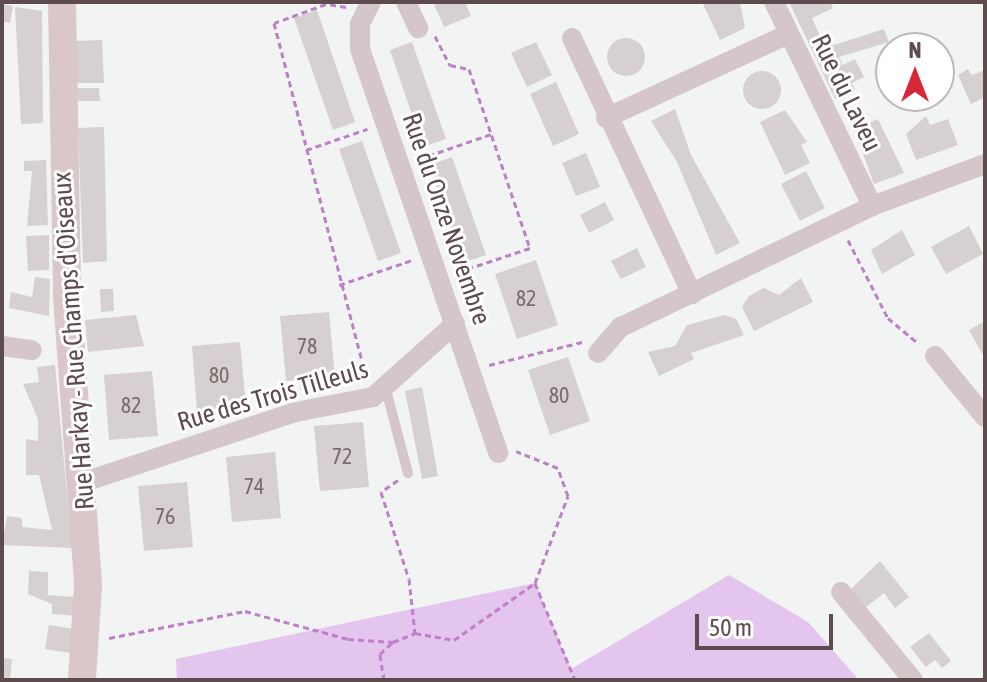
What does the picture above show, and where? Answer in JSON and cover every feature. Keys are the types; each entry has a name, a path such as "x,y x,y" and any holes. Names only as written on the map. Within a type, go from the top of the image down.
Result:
{"street":[{"name":"Rue Harkay - Rue Champs d'Oiseaux","path":"62,2 67,297 84,482 87,647 82,680"},
{"path":"406,2 418,28"},
{"name":"Rue du Laveu","path":"774,2 872,206"},
{"name":"Rue du Onze Novembre","path":"368,7 360,49 498,453"},
{"path":"606,118 789,34"},
{"path":"572,38 606,118 692,294"},
{"path":"601,349 621,327 872,206 985,164"},
{"name":"Rue des Trois Tilleuls","path":"84,482 296,412 380,394 455,324"},
{"path":"2,346 32,350"},
{"path":"935,356 985,417"},
{"path":"841,592 913,680"}],"lane":[{"path":"380,394 408,473"}],"path":[{"path":"368,7 326,4 274,23 339,285 380,394"},
{"path":"418,28 432,32 450,65 467,65 530,248 439,279"},
{"path":"306,150 385,123"},
{"path":"400,165 491,134"},
{"path":"839,223 888,318 935,356"},
{"path":"339,285 431,254"},
{"path":"470,371 558,343 601,349"},
{"path":"384,680 380,654 393,642 415,633 454,640 535,583 567,480 531,454 498,453"},
{"path":"408,473 381,492 409,579 415,633"},
{"path":"535,583 575,680"},
{"path":"87,647 130,629 245,611 348,639 393,642"}],"shaded area":[{"path":"729,575 808,622 859,680 177,680 176,659 535,583 571,669"}],"building":[{"path":"433,2 465,2 471,16 444,27"},
{"path":"702,2 740,2 745,28 720,40"},
{"path":"789,2 830,2 833,8 812,18 821,38 830,35 834,45 884,29 885,32 875,32 875,46 839,57 843,65 855,59 864,77 852,83 855,89 835,99"},
{"path":"2,4 13,6 10,23 2,21"},
{"path":"15,7 42,11 43,123 21,124"},
{"path":"317,10 355,122 333,130 294,18"},
{"path":"626,38 640,43 645,57 640,71 626,76 612,71 607,57 612,43"},
{"path":"102,40 104,83 76,83 75,41"},
{"path":"412,42 446,139 423,147 390,50"},
{"path":"536,42 552,75 527,87 511,53"},
{"path":"968,69 972,75 985,70 985,97 971,104 958,75"},
{"path":"762,71 776,76 781,90 776,104 762,109 748,104 743,90 748,76"},
{"path":"556,82 579,134 553,146 530,94"},
{"path":"77,88 99,88 100,101 77,101"},
{"path":"675,109 691,155 740,243 716,255 677,162 651,121"},
{"path":"785,110 807,142 801,145 810,163 785,175 760,122"},
{"path":"926,116 930,125 948,119 958,145 916,160 906,134"},
{"path":"878,119 904,173 874,184 854,129"},
{"path":"104,127 107,261 83,263 78,128"},
{"path":"362,141 401,253 378,261 339,149"},
{"path":"586,153 600,187 576,196 562,163"},
{"path":"452,157 486,255 462,263 429,165"},
{"path":"46,160 48,225 27,226 32,171 24,171 24,161"},
{"path":"806,171 825,208 800,221 781,184"},
{"path":"605,202 614,220 589,233 580,215"},
{"path":"969,226 983,254 946,274 931,247"},
{"path":"902,230 915,255 882,274 871,250"},
{"path":"49,235 49,270 28,271 26,236"},
{"path":"637,248 646,267 621,279 611,261"},
{"path":"536,260 558,325 517,339 495,274"},
{"path":"35,277 50,279 49,316 9,308 11,292 32,297"},
{"path":"801,278 813,302 754,331 742,307 749,296 764,288 779,295"},
{"path":"100,289 113,289 114,311 101,312"},
{"path":"329,312 335,377 286,381 280,316"},
{"path":"136,315 144,346 88,352 85,320"},
{"path":"724,315 736,319 744,335 691,353 694,359 659,376 648,352 675,346 687,325"},
{"path":"985,321 985,359 969,330"},
{"path":"240,342 246,406 197,411 192,346"},
{"path":"568,357 590,421 550,435 528,370"},
{"path":"55,365 72,548 2,545 7,516 22,518 22,527 52,530 39,475 26,475 26,439 38,441 38,419 23,384 39,382 37,367"},
{"path":"152,371 158,436 109,440 104,375"},
{"path":"422,387 438,476 422,479 405,391"},
{"path":"363,422 369,487 320,491 314,426"},
{"path":"275,452 281,518 232,522 226,457"},
{"path":"187,482 193,547 144,551 138,486"},
{"path":"880,561 909,597 895,608 884,593 866,607 851,589"},
{"path":"29,571 48,572 48,595 77,597 77,616 52,614 52,604 28,594"},
{"path":"49,625 74,629 70,653 45,649"},
{"path":"929,633 951,661 942,668 935,660 926,667 910,647"},
{"path":"2,658 12,659 10,680 2,680"}]}
